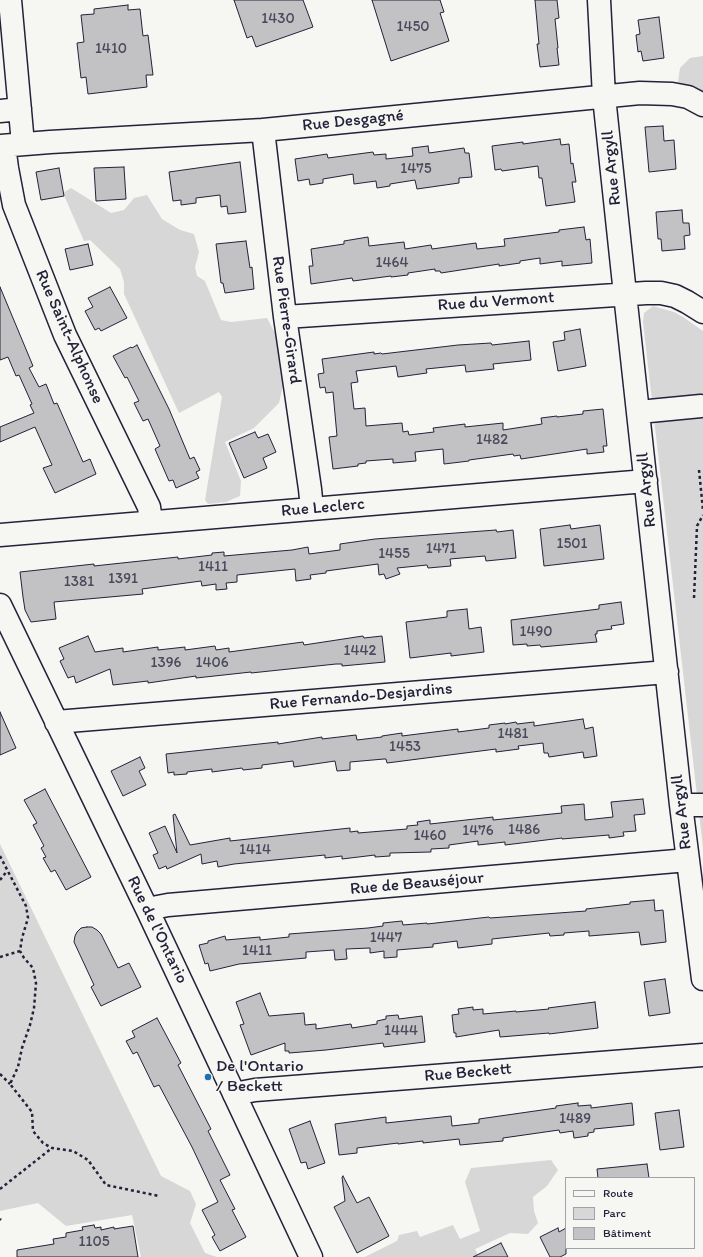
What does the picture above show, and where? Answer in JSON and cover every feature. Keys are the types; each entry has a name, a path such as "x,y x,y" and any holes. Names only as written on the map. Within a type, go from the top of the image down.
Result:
{"street":[{"name":"Rue Saint-Alphonse","path":"10,0 10,110 9,145 6,168 14,205 65,335 149,507 151,522"},
{"name":"Rue Argyll","path":"599,0 604,97 666,672 703,979"},
{"name":"Rue Desgagné","path":"9,145 263,130 640,93 672,94 688,97 703,105"},
{"name":"Rue Pierre-Girard","path":"263,130 285,317 312,509"},
{"name":"Rue du Vermont","path":"285,317 625,294 661,293 675,296 688,302 703,312"},
{"path":"639,412 701,406"},
{"name":"Rue Leclerc","path":"0,535 646,481"},
{"name":"Rue de l'Ontario","path":"0,605 147,909 311,1257"},
{"name":"Rue Fernando-Desjardins","path":"56,722 666,672"},
{"path":"681,805 703,805"},
{"name":"Rue de Beauséjour","path":"147,909 168,905 688,860"},
{"name":"Rue Beckett","path":"234,1094 255,1090 703,1055"}],"path":[{"path":"699,470 703,510"},
{"path":"694,598 697,526 703,515"},
{"path":"0,856 26,906 28,918 20,950 24,958 33,968 36,983 34,1008 30,1025 22,1048 18,1067 10,1084"},
{"path":"0,880 7,870"},
{"path":"0,957 20,950"},
{"path":"0,1074 10,1084 32,1112 33,1131 43,1143 52,1148 73,1151 88,1160 106,1185 159,1196"},
{"path":"0,1189 52,1148"}],"green space":[{"path":"703,56 703,93 678,82 680,68 690,58"},
{"path":"71,188 111,213 124,210 134,198 147,195 162,219 180,230 194,234 199,252 195,267 197,276 205,281 221,320 231,322 267,318 276,335 283,385 279,403 254,428 225,442 241,481 240,496 226,502 208,504 205,500 222,397 219,392 179,413 124,294 124,282 120,269 90,240 84,241 63,193"},
{"path":"653,306 674,312 703,331 703,848 643,322 644,313"},
{"path":"0,844 161,1176 190,1191 196,1204 190,1223 205,1253 217,1257 141,1257 132,1215 66,1226 38,1203 0,1211"},
{"path":"551,1160 558,1170 547,1186 533,1197 534,1211 538,1223 528,1234 510,1233 475,1249 479,1257 365,1257 397,1241 399,1235 417,1231 420,1237 453,1225 460,1239 480,1231 465,1182 471,1168"}],"building":[{"path":"234,0 303,0 313,27 256,47 252,36 247,38"},
{"path":"372,0 440,0 444,12 440,13 449,41 391,61"},
{"path":"535,0 557,0 559,18 555,19 559,65 540,67 537,44 539,44"},
{"path":"128,5 128,10 140,9 143,36 148,35 153,75 146,75 147,87 88,94 86,77 81,78 77,43 84,42 81,15 94,14 94,9"},
{"path":"659,17 664,58 643,61 641,51 638,52 636,35 640,34 638,20"},
{"path":"663,126 664,141 674,140 676,169 649,172 645,127"},
{"path":"560,139 561,145 569,144 571,164 573,163 576,182 572,182 575,202 546,206 542,178 539,178 538,166 502,171 501,169 495,170 492,146"},
{"path":"428,146 429,153 464,148 465,153 469,153 472,177 459,178 459,183 417,189 415,180 390,184 390,186 377,188 376,181 354,184 353,174 323,179 323,183 310,185 309,179 298,181 295,159 327,154 328,158 373,152 374,155 386,154 386,159 413,156 412,148"},
{"path":"240,162 246,212 228,214 227,206 221,207 220,195 196,198 196,203 181,205 181,200 173,201 169,172"},
{"path":"124,167 126,199 96,201 94,168"},
{"path":"59,168 64,196 41,200 36,172"},
{"path":"682,210 683,223 689,223 690,235 684,236 685,249 662,251 661,239 658,239 656,212"},
{"path":"584,227 586,240 590,239 592,263 562,266 562,261 540,264 540,258 520,261 520,263 499,266 499,264 441,273 440,271 435,271 435,269 408,273 408,275 353,281 352,278 311,284 309,266 313,266 311,249 344,244 344,241 368,237 369,246 404,242 405,249 431,245 432,249 476,243 477,249 505,246 504,239 559,232 559,230"},
{"path":"246,241 250,268 252,267 254,289 225,293 223,283 221,283 216,244"},
{"path":"88,244 93,265 70,270 65,249"},
{"path":"0,287 33,366 29,368 39,387 46,384 54,404 57,403 83,462 90,459 96,474 55,493 43,468 52,465 35,427 0,442 0,427 34,413 30,405 32,404 19,375 16,376 8,357 0,360"},
{"path":"110,287 127,318 101,331 99,328 95,330 85,311 93,307 88,298"},
{"path":"580,329 586,366 558,371 553,342 565,340 564,332"},
{"path":"529,341 531,360 493,364 494,369 466,372 465,365 426,369 427,373 398,377 396,366 356,371 358,382 351,383 354,409 365,408 366,426 402,423 403,432 408,431 409,435 434,432 433,428 465,424 465,427 503,423 503,430 542,424 541,418 583,414 583,411 603,409 607,446 603,446 604,452 587,454 587,449 521,459 520,455 514,456 513,454 444,464 443,449 415,452 416,461 393,463 393,459 366,461 366,463 358,464 358,466 333,469 329,437 337,436 333,392 326,393 325,387 320,388 318,374 324,373 322,359 374,352 374,354 382,354 458,345 491,343 492,345"},
{"path":"137,345 169,409 190,459 194,457 200,470 196,472 199,478 176,488 173,480 169,481 155,449 160,446 148,419 143,421 134,403 139,401 127,377 125,378 113,356"},
{"path":"255,432 258,438 268,434 276,452 263,458 267,468 244,478 229,443"},
{"path":"570,525 571,529 600,525 604,559 544,566 540,529"},
{"path":"496,530 497,532 513,530 516,558 486,561 485,556 450,559 451,566 428,568 427,565 397,568 400,574 386,579 384,574 379,575 378,564 326,571 326,573 310,575 311,579 296,581 295,569 237,575 237,582 226,583 227,589 216,590 216,584 202,586 201,581 142,589 143,594 54,602 56,619 31,622 25,610 20,572 178,557 178,559 224,552 224,556 292,550 308,547 309,554 340,550 340,544 375,539"},
{"path":"621,602 624,624 611,626 612,629 597,631 597,634 595,634 597,642 541,647 540,645 527,646 527,644 513,645 511,620 599,609 599,605"},
{"path":"467,609 469,629 481,627 484,652 451,656 451,653 410,658 406,622 447,617 447,611"},
{"path":"88,636 95,652 123,648 123,652 158,647 158,650 185,647 185,650 215,646 216,650 229,648 229,652 303,642 304,645 363,636 364,638 382,636 385,662 342,666 342,664 336,664 196,678 196,676 148,683 148,681 113,685 110,669 76,683 74,676 68,678 60,661 64,659 59,648"},
{"path":"0,712 16,748 0,755"},
{"path":"583,719 585,729 593,727 597,756 584,758 583,752 549,757 548,753 544,753 543,743 518,746 519,749 496,752 496,749 387,763 386,759 350,762 350,770 337,771 335,761 294,767 293,761 262,765 262,768 243,770 242,768 212,772 212,769 174,775 174,772 168,773 166,754 278,742 278,744 322,737 322,739 356,735 357,740 402,733 402,736 458,729 458,732 489,728 489,725 505,723 516,722 517,724 534,722 534,726"},
{"path":"140,757 145,768 139,771 146,785 123,796 111,771"},
{"path":"45,789 91,877 66,890 55,870 51,872 43,858 46,857 41,848 44,846 33,825 37,823 24,800"},
{"path":"643,799 645,814 634,815 636,831 623,832 624,836 609,838 609,835 562,838 505,845 505,842 478,845 478,841 449,845 449,848 431,849 431,852 390,853 390,856 375,857 375,855 342,859 342,856 325,858 325,855 218,867 217,861 202,864 201,854 167,869 166,866 159,869 153,855 158,853 149,833 165,826 177,853 173,815 175,814 190,845 230,838 230,841 350,828 350,832 358,831 358,833 407,829 407,826 418,825 417,822 430,820 430,824 493,817 493,820 562,813 561,806 584,804 585,820 613,817 611,802"},
{"path":"654,900 655,911 663,910 666,942 641,945 639,932 589,936 589,931 550,936 549,933 492,939 492,944 458,948 457,941 433,944 433,947 397,950 397,957 384,958 384,951 370,953 370,948 346,949 347,959 335,960 334,950 306,952 306,958 239,964 210,971 208,963 205,964 199,945 225,936 226,940 260,937 260,940 289,937 289,934 383,926 383,923 402,921 403,925 427,924 489,917 586,911 586,909"},
{"path":"92,927 101,934 118,968 129,963 141,987 101,1006 91,987 94,985 74,942 77,932 81,928"},
{"path":"665,979 670,1013 649,1016 644,982"},
{"path":"260,993 269,1016 304,1013 305,1025 316,1024 316,1029 351,1024 352,1028 377,1024 377,1021 386,1019 386,1016 398,1015 399,1019 422,1016 425,1042 384,1047 383,1043 289,1053 289,1051 285,1051 285,1043 251,1055 240,1025 244,1024 236,1002"},
{"path":"595,1002 598,1028 549,1034 500,1037 499,1030 456,1037 456,1033 454,1033 452,1015 459,1014 458,1009 473,1007 473,1010 483,1009 483,1014 549,1009 548,1008"},
{"path":"157,1018 181,1063 178,1065 211,1129 208,1131 230,1175 220,1180 235,1209 232,1210 246,1237 220,1251 212,1237 215,1235 202,1210 218,1202 192,1147 159,1085 154,1087 137,1052 133,1054 126,1041 135,1037 132,1031"},
{"path":"578,1103 578,1106 591,1105 591,1108 632,1103 634,1125 594,1129 594,1132 588,1133 588,1136 574,1138 573,1131 560,1133 559,1130 503,1138 503,1141 460,1145 459,1139 423,1143 423,1141 398,1143 357,1148 357,1153 339,1155 335,1124 386,1117 386,1123 451,1116 452,1126 479,1123 479,1119 556,1108 556,1106"},
{"path":"679,1110 684,1147 660,1150 655,1113"},
{"path":"310,1121 325,1163 308,1169 306,1162 301,1163 289,1129"},
{"path":"647,1164 649,1177 598,1177 597,1169"},
{"path":"343,1176 357,1203 369,1197 389,1236 357,1253 334,1207 345,1201"},
{"path":"94,1225 95,1228 101,1227 101,1230 114,1227 114,1229 133,1226 138,1257 17,1257 17,1250 54,1244 53,1239 66,1237 66,1233 83,1230 82,1227"},
{"path":"558,1228 559,1232 565,1229 566,1254 560,1257 550,1257 540,1237"},
{"path":"501,1243 508,1257 473,1257"}],"place":[{"name":"De l'Ontario / Beckett","path":"208,1077"}]}
